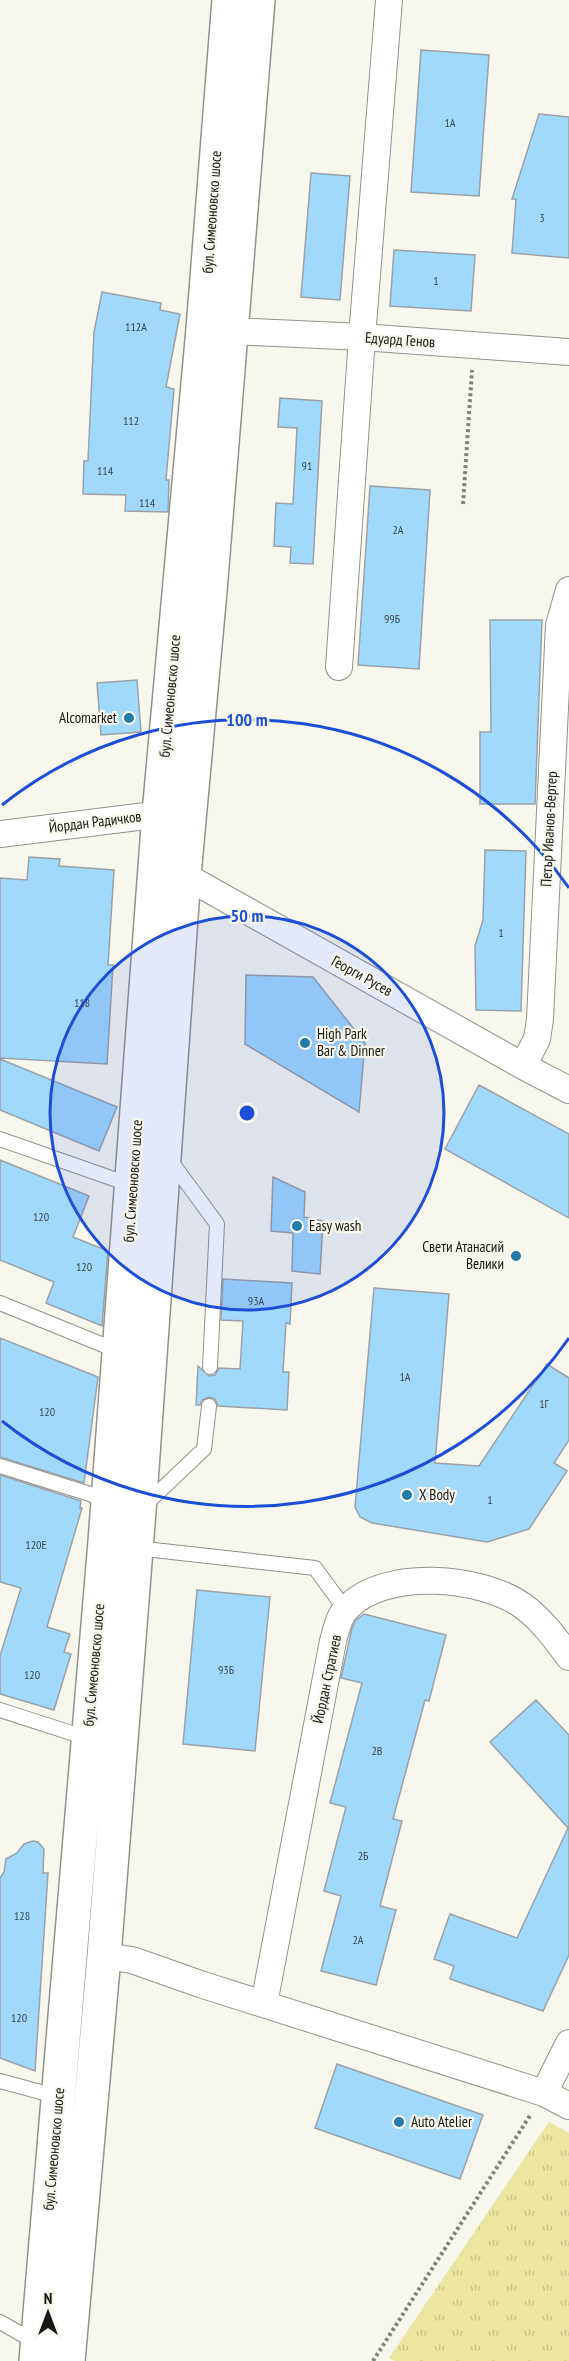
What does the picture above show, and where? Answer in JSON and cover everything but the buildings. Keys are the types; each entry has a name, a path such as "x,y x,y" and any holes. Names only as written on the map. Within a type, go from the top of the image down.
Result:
{"main road":[{"name":"бул. Симеоновско шосе","path":"175,812 203,329 229,0"},
{"name":"бул. Симеоновско шосе","path":"37,2352 87,1738 109,1500 133,1185 231,331 258,0"},
{"name":"бул. Симеоновско шосе","path":"68,2361 104,1956 164,1153 170,868"}],"street":[{"path":"339,667 389,0"},
{"name":"Едуард Генов","path":"231,331 362,337 569,352"},
{"name":"Петър Иванов-Вертер","path":"523,1066 537,1039 540,1019 559,625 569,590"},
{"name":"Йордан Радичков","path":"0,834 175,812"},
{"name":"Георги Русев","path":"170,868 569,1090"},
{"path":"345,1609 368,1592 404,1582 451,1582 486,1589 498,1592 522,1606 543,1623 569,1657"},
{"name":"Йордан Стратиев","path":"264,2004 333,1641 345,1609"},
{"path":"104,1956 132,1960 544,2093 569,2106"},
{"path":"544,2093 569,2043"}],"lane":[{"path":"0,1138 133,1185"},
{"path":"164,1153 217,1224 210,1367"},
{"path":"0,1303 120,1352"},
{"path":"139,1511 204,1449 209,1406"},
{"path":"0,1466 109,1500"},
{"path":"136,1548 315,1568 345,1609"},
{"path":"0,1710 87,1738"},
{"path":"0,2081 59,2097"},
{"path":"0,2322 37,2352"}],"path":[{"path":"464,504 474,345"},
{"path":"373,2361 544,2093"}],"green space":[{"path":"549,2122 569,2133 569,2361 395,2361 389,2358"}],"place":[{"name":"Alcomarket","path":"129,718"},
{"name":"High Park Bar & Dinner","path":"305,1043"},
{"name":"Easy wash","path":"297,1226"},
{"name":"Свети Атанасий Велики","path":"516,1256"},
{"name":"X Body","path":"407,1495"},
{"name":"Auto Atelier","path":"399,2122"}]}
